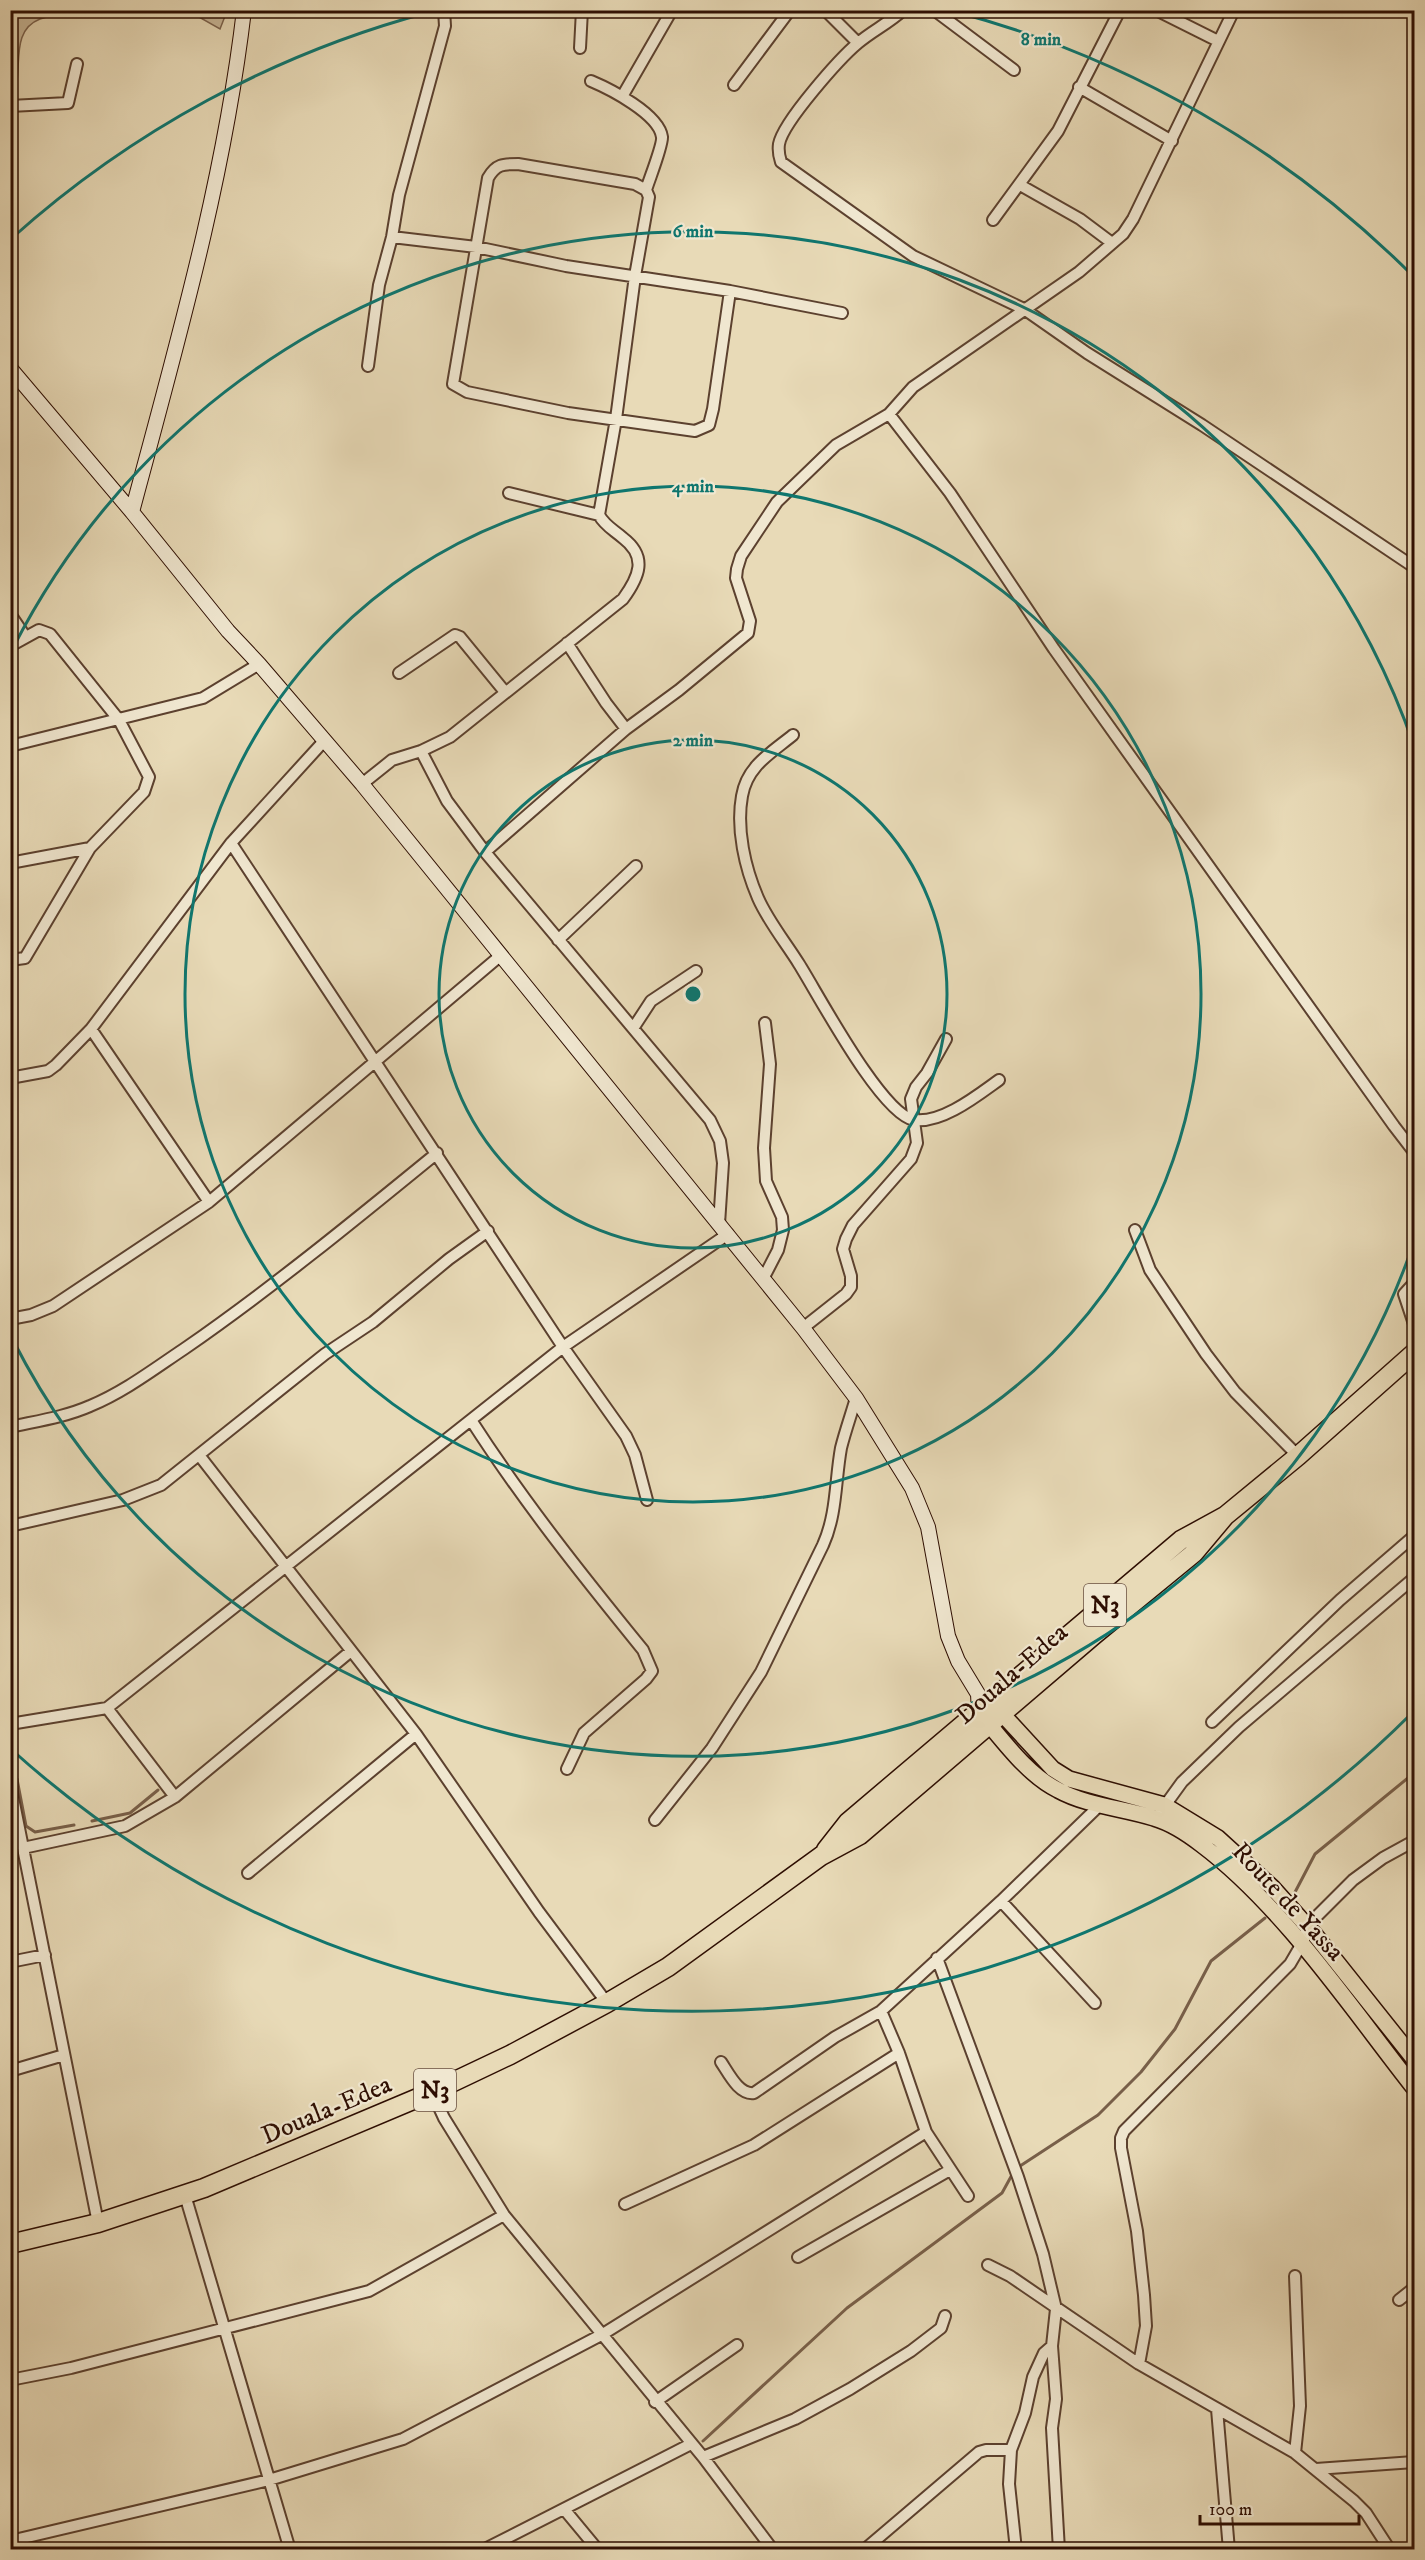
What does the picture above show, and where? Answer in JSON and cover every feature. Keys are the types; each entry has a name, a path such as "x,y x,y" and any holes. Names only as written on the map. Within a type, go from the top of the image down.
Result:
{"highway":[{"name":"Douala-Edea","path":"10,2244 98,2223 185,2195 432,2092 510,2055 668,1967 821,1856 848,1822 988,1710 1181,1540 1225,1516 1414,1353"}],"main road":[{"path":"132,512 207,224 235,87 244,10"},
{"path":"10,368 132,512 228,631 362,784 803,1328 856,1398 912,1488 928,1527 948,1636 958,1661 988,1710"},
{"name":"Route de Yassa","path":"988,1710 1044,1782 1073,1797 1156,1819 1202,1844 1227,1866 1268,1906 1302,1945 1414,2088"},
{"name":"Route de Yassa","path":"988,1710 1053,1769 1069,1779 1164,1805 1218,1838 1273,1888 1307,1926 1414,2059"}],"street":[{"path":"368,366 379,285 392,237 399,195 445,26 444,10"},
{"path":"580,48 582,10"},
{"path":"623,95 672,10"},
{"path":"735,85 790,10"},
{"path":"825,10 858,43"},
{"path":"903,10 858,43 818,85 779,142 778,153 781,162 913,256 1024,309 1087,353 1202,425 1414,567"},
{"path":"934,10 1014,70"},
{"path":"993,220 1058,131 1120,10"},
{"path":"1156,10 1218,41"},
{"path":"485,852 626,729 679,690 748,633 750,621 736,578 741,556 777,502 814,464 836,445 889,414 913,387 1079,272 1123,234 1133,219 1172,141 1234,10"},
{"path":"10,106 69,103 76,64"},
{"path":"591,81 623,95 659,129 663,138 646,190"},
{"path":"1079,87 1172,141"},
{"path":"599,515 616,419 635,276 649,197 646,190 635,184 518,164 502,164 494,168 488,178 453,384 460,390 489,398 616,419 695,431 709,425 716,392 730,291"},
{"path":"1020,185 1080,219 1112,243"},
{"path":"392,237 476,247 566,266 730,291 842,313"},
{"path":"889,414 950,493 1054,649 1414,1152"},
{"path":"362,784 392,760 421,751 450,737 623,598 637,581 639,557 634,548 610,528 599,515 509,493"},
{"path":"10,614 26,636"},
{"path":"10,646 39,630 50,634 119,720 149,777 144,792 90,848 25,957 10,960"},
{"path":"399,673 455,635 460,637 505,692"},
{"path":"567,643 626,729"},
{"path":"10,746 202,698 259,664"},
{"path":"793,735 748,775 742,797 741,825 744,856 759,899 822,1002 841,1038 883,1094 901,1113 912,1120 937,1117 959,1107 999,1080"},
{"path":"10,1078 48,1071 92,1029 231,843 324,741"},
{"path":"10,1724 107,1708 563,1347 723,1229 723,1163 720,1141 710,1120 485,852 447,801 421,751"},
{"path":"231,843 563,1347 626,1436 635,1455 647,1500"},
{"path":"10,863 90,848"},
{"path":"558,940 636,866"},
{"path":"10,1319 31,1315 53,1306 209,1202 500,956"},
{"path":"634,1028 651,1001 696,971"},
{"path":"763,1279 778,1250 783,1230 782,1218 766,1181 764,1148 770,1064 765,1023"},
{"path":"92,1029 209,1202"},
{"path":"803,1328 846,1294 851,1287 843,1249 846,1239 853,1225 911,1159 917,1143 912,1120 911,1099 946,1039"},
{"path":"10,1427 62,1416 92,1406 130,1385 211,1330 346,1227 437,1153"},
{"path":"1135,1230 1150,1270 1206,1354 1236,1392 1298,1455"},
{"path":"10,1526 143,1493 161,1485 325,1354 374,1322 449,1259 488,1232"},
{"path":"1414,1283 1404,1294 1414,1324"},
{"path":"655,1820 712,1748 762,1672 823,1545 829,1532 835,1504 841,1449 856,1398"},
{"path":"471,1420 507,1476 575,1566 643,1650 652,1671 585,1733 567,1768"},
{"path":"199,1455 416,1734 539,1912 607,2003"},
{"path":"1212,1722 1340,1599 1414,1536"},
{"path":"1156,1819 1182,1782 1239,1727 1414,1578"},
{"path":"23,1848 125,1826 175,1797 351,1651"},
{"path":"107,1708 175,1797"},
{"path":"248,1874 416,1734"},
{"path":"10,1783 98,2223"},
{"path":"721,2062 737,2086 747,2093 754,2093 835,2037 881,2011 1100,1805"},
{"path":"1139,2364 1146,2326 1137,2231 1121,2138 1124,2131 1290,1964 1302,1945 1307,1926 1353,1880 1383,1858 1414,1840"},
{"path":"1000,1901 1095,2003"},
{"path":"10,1962 45,1955"},
{"path":"937,1958 1009,2158 1018,2177 1043,2254 1056,2309 1052,2346 1056,2399 1052,2428 1059,2550"},
{"path":"881,2011 899,2053 926,2132 968,2196"},
{"path":"624,2204 754,2145 899,2053"},
{"path":"10,2071 64,2055"},
{"path":"432,2092 444,2118 504,2215 703,2457 773,2550"},
{"path":"10,2541 269,2480 403,2439 603,2334 926,2132"},
{"path":"798,2256 950,2170"},
{"path":"185,2195 290,2550"},
{"path":"10,2380 71,2368 369,2291 504,2215"},
{"path":"988,2265 1010,2276 1139,2364 1295,2453 1366,2514 1390,2550"},
{"path":"1295,2276 1300,2406 1295,2453"},
{"path":"1399,2300 1414,2288"},
{"path":"703,2457 795,2420 850,2389 911,2351 941,2328 945,2316"},
{"path":"656,2402 737,2345"},
{"path":"1016,2550 1010,2484 1011,2450 1033,2377 1044,2352 1052,2346"},
{"path":"1217,2409 1229,2550"},
{"path":"483,2550 691,2444"},
{"path":"864,2550 979,2452 1011,2450"},
{"path":"1316,2469 1414,2462"},
{"path":"564,2508 597,2550"}],"shaded area":[{"path":"227,10 220,29 192,13 180,11"},
{"path":"10,11 76,11 40,19 30,25 23,34 15,91 10,101"}],"waterway":[{"path":"11,1750 16,1773"},
{"path":"1293,1896 1315,1854 1414,1773"},
{"path":"17,1779 26,1826 35,1832 74,1825"},
{"path":"92,1821 130,1813 158,1790"},
{"path":"1017,2168 1098,2115 1141,2072 1175,2029 1211,1961 1265,1918"},
{"path":"703,2441 847,2308 1002,2193 1013,2173"}]}
